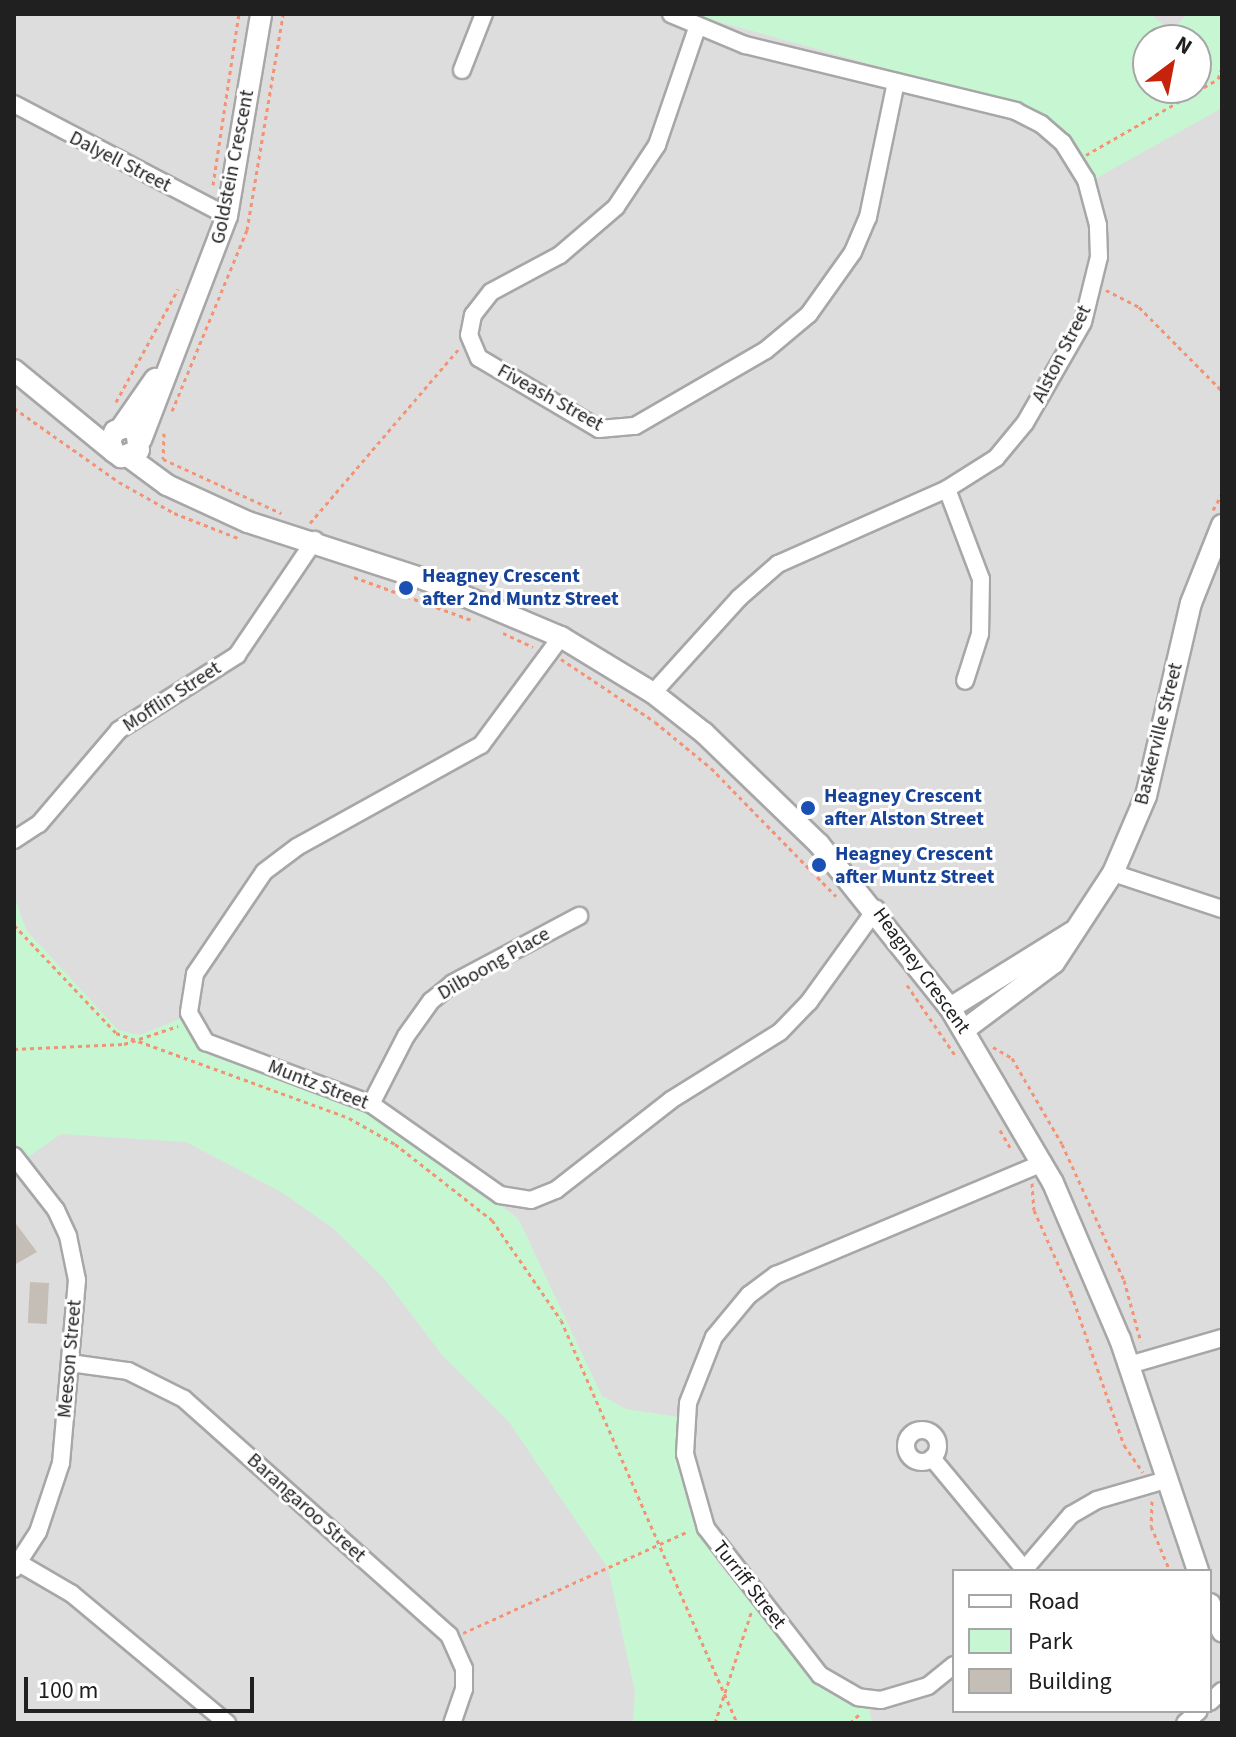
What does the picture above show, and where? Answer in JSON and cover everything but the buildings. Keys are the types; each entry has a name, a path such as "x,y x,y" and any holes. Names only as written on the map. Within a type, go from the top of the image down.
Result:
{"street":[{"name":"Goldstein Crescent","path":"132,448 169,359 203,290 261,14"},
{"path":"462,70 484,14"},
{"name":"Alston Street","path":"653,693 739,598 778,564 947,489 984,467 1016,436 1083,322 1094,286 1098,225 1076,161 1041,124 1016,111 697,28 671,14"},
{"path":"471,342 473,315 480,302 589,234 638,178 665,128 697,28"},
{"name":"Fiveash Street","path":"471,342 479,358 599,429 613,432 635,426 766,350 809,314 853,252 877,180 896,82"},
{"name":"Dalyell Street","path":"14,104 219,212"},
{"name":"Goldstein Crescent","path":"117,422 169,359"},
{"name":"Heagney Crescent","path":"14,370 63,411 132,448 170,479 247,524 316,531 493,605 556,645 653,693 760,783 876,909 964,1030 1136,1363 1158,1482 1197,1569"},
{"name":"Heagney Crescent","path":"63,411 105,429 117,422"},
{"path":"117,422 110,441 132,448"},
{"path":"947,489 981,579 980,634 965,681"},
{"name":"Baskerville Street","path":"964,1030 1054,963 1113,873 1146,796 1191,603 1222,525"},
{"name":"Mofflin Street","path":"14,840 39,824 119,730 237,655 316,531"},
{"path":"191,1020 189,993 195,974 264,872 297,847 481,745 556,645"},
{"path":"1113,873 1222,909"},
{"name":"Muntz Street","path":"191,1020 213,1046 371,1104 500,1195 540,1198 671,1100 780,1032 801,1013 876,909"},
{"name":"Dilboong Place","path":"371,1104 413,1023 431,1001 453,983 579,916"},
{"name":"Baskerville Street","path":"950,1008 1072,932"},
{"name":"Meeson Street","path":"14,1156 56,1210 68,1236 77,1280 56,1486 38,1532 16,1566"},
{"name":"Turriff Street","path":"952,1666 905,1695 858,1697 820,1675 760,1601 704,1524 690,1486 686,1416 698,1369 733,1312 776,1275 806,1259 1035,1166"},
{"path":"1136,1363 1222,1338"},
{"name":"Barangaroo Street","path":"70,1363 128,1371 184,1399 453,1641"},
{"path":"932,1458 1022,1569"},
{"path":"1024,1569 1071,1515 1097,1500 1158,1482"},
{"path":"16,1566 72,1594 227,1723"},
{"path":"1212,1608 1222,1631"},
{"path":"452,1723 464,1689 464,1669 453,1641"}],"path":[{"path":"219,212 239,14"},
{"path":"283,14 247,230 164,432 162,458 285,514"},
{"path":"1076,161 1218,79 1222,68"},
{"path":"117,422 185,276"},
{"path":"1094,286 1139,307 1222,391"},
{"path":"297,519 316,531 454,352 471,342"},
{"path":"14,408 119,482 174,513 247,524"},
{"path":"347,574 481,623"},
{"path":"491,628 556,645 655,722 711,768 839,900"},
{"path":"14,925 103,1021 131,1042 371,1129 492,1220 561,1320 737,1723"},
{"path":"898,973 962,1065"},
{"path":"14,1049 131,1042 191,1020"},
{"path":"991,1043 1012,1058 1081,1184 1137,1314 1136,1363"},
{"path":"996,1122 1035,1166 1034,1210 1071,1293 1124,1445 1158,1482 1151,1526 1169,1569"},
{"path":"453,1641 704,1524"},
{"path":"715,1723 746,1619 760,1601"},
{"path":"850,1723 856,1718"}],"shaded area":[{"path":"14,14 1222,14 1222,1723 14,1723"}],"green space":[{"path":"691,14 1151,14 1162,24 1132,24 1132,104 1212,104 1212,24 1178,24 1187,14 1222,14 1222,108 1095,179 1064,134 1029,108"},
{"path":"14,897 27,931 118,1030 140,1035 182,1018 198,1044 215,1057 303,1084 377,1116 518,1218 602,1396 626,1409 678,1417 680,1471 688,1506 718,1563 807,1669 840,1697 869,1709 872,1723 633,1723 635,1692 608,1568 509,1422 443,1356 383,1277 334,1229 283,1193 186,1142 61,1134 28,1157 14,1141"}],"place":[{"name":"Heagney Crescent after 2nd Muntz Street","path":"406,588"},
{"name":"Heagney Crescent after Alston Street","path":"808,808"},
{"name":"Heagney Crescent after Muntz Street","path":"819,865"}]}
